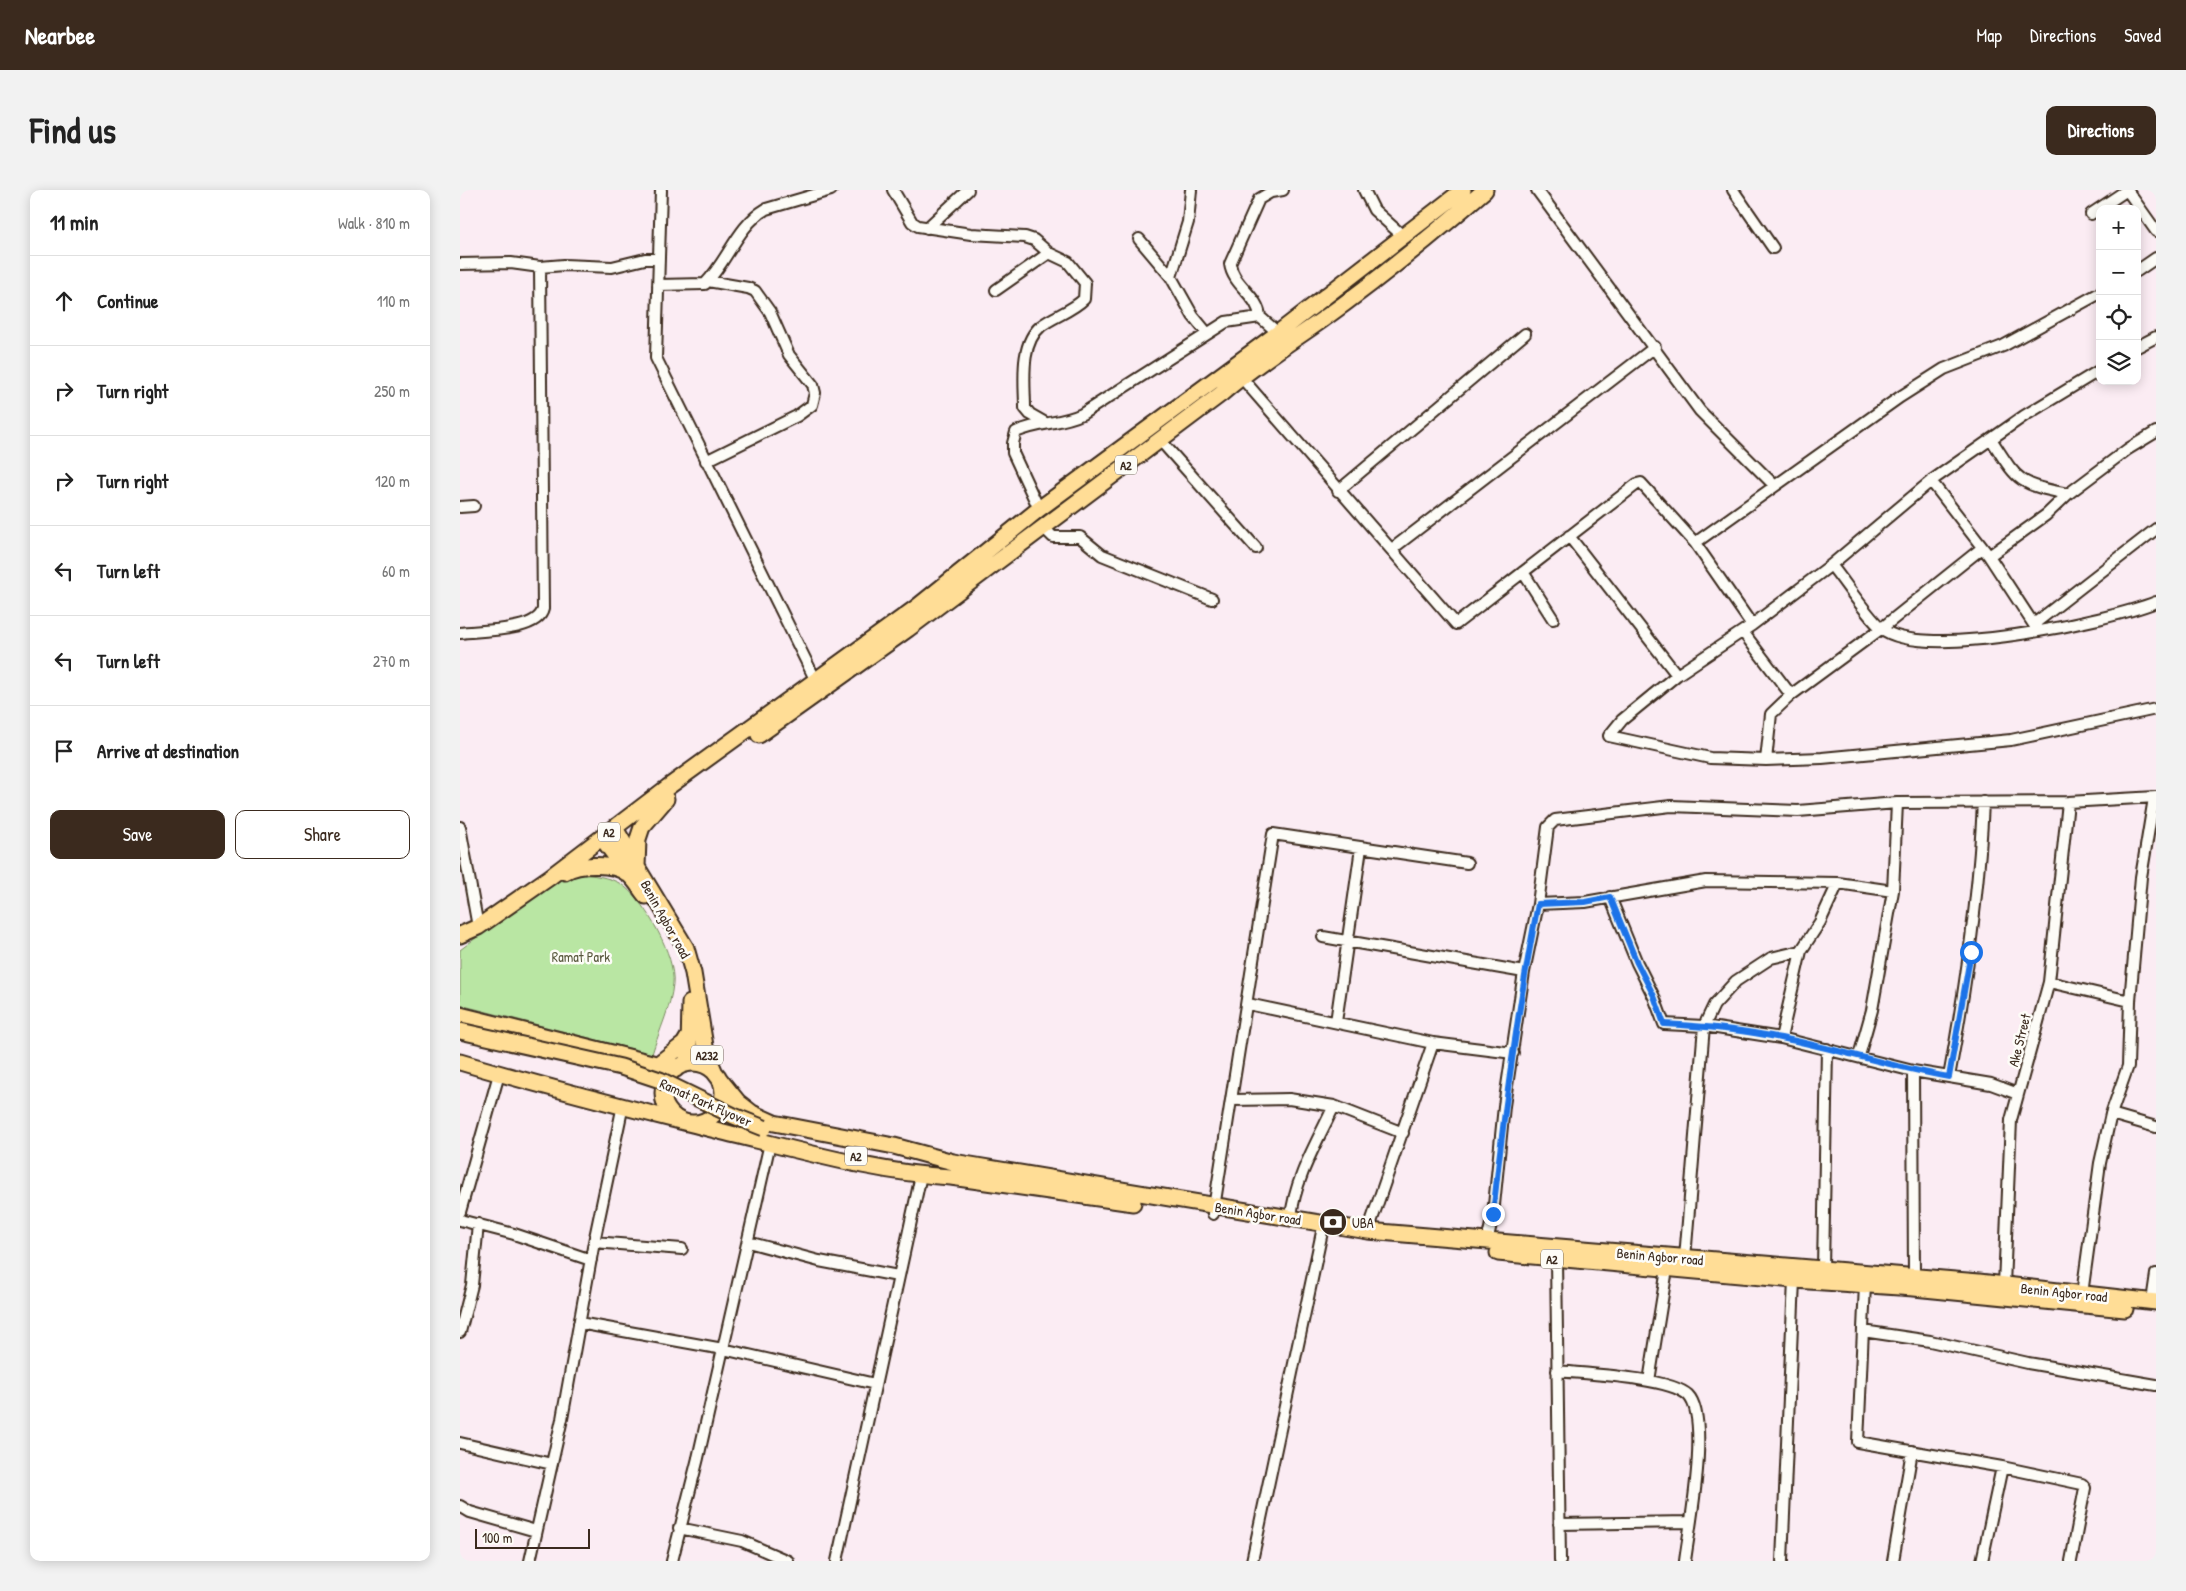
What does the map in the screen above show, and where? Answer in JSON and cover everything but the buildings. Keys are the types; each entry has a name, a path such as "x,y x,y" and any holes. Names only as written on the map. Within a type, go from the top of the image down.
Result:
{"highway":[{"name":"A2","path":"666,799 722,758 816,681 924,602 1039,510 1278,333 1463,190"},
{"name":"A2","path":"460,935 478,927 604,841 668,787 908,629 1042,526 1160,440 1240,377 1359,291 1486,190"},
{"path":"460,1015 658,1064 681,1066 702,1065 715,1073 723,1089 720,1107 712,1116 702,1122 684,1122 670,1113 663,1098 666,1081 681,1066 690,1034 692,1010 687,976 678,948 633,870 617,831 666,799"},
{"name":"Benin Agbor road","path":"666,799 642,827 633,870 686,948 693,973 706,1052 715,1073 738,1102 752,1113 774,1123 894,1146 952,1169 1214,1210 1322,1232 1390,1242 1794,1280 2155,1305"},
{"path":"460,943 572,868 604,841 633,870"},
{"path":"572,868 588,864 633,870"},
{"name":"Ramat Park Flyover","path":"460,1031 621,1067 660,1080 734,1116 766,1135"},
{"path":"658,1064 684,1044 690,1034"},
{"name":"Ramat Park Flyover","path":"460,1039 619,1075 658,1088 732,1124 766,1135 897,1156 952,1169"},
{"name":"Benin Agbor road","path":"460,1062 499,1074 684,1122 766,1135 921,1175 952,1169"},
{"name":"Benin Agbor road","path":"1214,1210 1291,1218 1368,1231 1824,1268 2004,1285 2155,1305"}],"street":[{"path":"661,190 656,358 816,681"},
{"path":"708,282 757,214 766,209 831,190"},
{"path":"893,190 912,222 918,226 970,234 1025,237 1034,240 1048,253 1068,262 1085,283 1086,294 1079,304 1041,326 1033,336 1027,350 1025,408 1030,414 1044,422"},
{"path":"927,228 951,203 968,190"},
{"path":"1171,277 1188,222 1191,190"},
{"path":"1278,333 1260,317 1256,305 1232,276 1230,264 1259,199 1271,192 1283,190"},
{"path":"1364,190 1374,210 1404,237"},
{"path":"1537,190 1655,347 1700,411 1775,486"},
{"path":"1733,190 1773,248"},
{"path":"2091,214 2127,190 2156,231"},
{"path":"1139,239 1171,277 1193,316 1208,333"},
{"path":"996,290 1048,253"},
{"path":"2141,268 2156,258"},
{"path":"460,264 511,263 540,267 564,265 612,267 645,259 659,259"},
{"path":"460,633 518,626 534,622 542,615 540,267"},
{"path":"658,285 696,285 708,282 748,288 755,292 770,312 789,355 804,372 815,393 812,404 797,416 706,461"},
{"path":"1695,543 1900,397 1944,368 2003,346 2096,295"},
{"path":"1039,510 1013,453 1016,432 1044,422 1069,420 1082,414 1226,322 1241,318 1260,317"},
{"path":"1338,491 1525,334"},
{"path":"2141,345 2156,337"},
{"path":"1392,549 1655,347"},
{"path":"2096,373 1991,439 1931,481 1831,565 1743,632 1677,675 1622,720 1609,736 1710,758 1766,760 1850,756 2011,740 2156,709"},
{"path":"1240,377 1456,624 1637,484 1641,483 1695,543 1752,625"},
{"path":"1989,556 2046,515 2068,494 2128,449 2156,432"},
{"path":"1991,439 2016,476 2023,482 2068,494"},
{"path":"1160,440 1256,548"},
{"path":"1931,481 1989,556 2036,627"},
{"path":"460,507 474,506"},
{"path":"1042,526 1053,537 1080,537 1102,555 1212,598"},
{"path":"1831,565 1882,628 1901,637 1928,641 2020,635 2036,627 2156,529"},
{"path":"1569,536 1677,675"},
{"path":"1766,760 1771,714 1791,695 1882,628 1982,548"},
{"path":"1522,572 1553,620"},
{"path":"2036,627 2088,621 2156,602"},
{"path":"1743,632 1791,695"},
{"path":"1488,1242 1524,972 1538,904 1548,827 1555,820 1563,817 1671,806 1798,811 1897,803 2068,802 2155,797 2141,877 2130,1001 2128,1066 2111,1114 2100,1163 2082,1294"},
{"path":"1949,1077 1971,952 1980,869 1983,802"},
{"name":"Ake Street","path":"2004,1285 2011,1120 2049,982 2068,802"},
{"path":"1858,1056 1876,991 1893,891 1897,803"},
{"path":"460,827 478,927"},
{"path":"1214,1210 1248,1004 1273,834 1467,863"},
{"path":"1336,1022 1361,848"},
{"path":"1538,904 1585,902 1706,880 1838,883 1893,891"},
{"path":"1781,1038 1801,951 1820,922 1838,883"},
{"path":"1610,897 1637,963 1654,996 1664,1024 1704,1026 1781,1038 1913,1071 1991,1084 2018,1094"},
{"path":"1323,936 1524,972"},
{"path":"1685,1258 1704,1026 1714,1005 1736,981 1771,958 1801,951"},
{"path":"2049,982 2130,1001"},
{"path":"1248,1004 1433,1043 1513,1053"},
{"path":"1368,1231 1404,1133 1433,1043"},
{"path":"1824,1268 1827,1048"},
{"path":"1913,1071 1914,1277"},
{"path":"460,1212 499,1074"},
{"path":"1232,1100 1289,1099 1334,1106 1404,1133"},
{"path":"530,1561 552,1464 594,1242 623,1105"},
{"path":"1291,1218 1292,1205 1334,1106"},
{"path":"2111,1114 2156,1127"},
{"path":"672,1561 748,1242 766,1135"},
{"path":"837,1561 921,1175"},
{"path":"460,1220 514,1234 591,1260"},
{"path":"460,1332 472,1286 478,1224"},
{"path":"1252,1561 1322,1232"},
{"path":"594,1242 682,1249"},
{"path":"748,1242 819,1261 898,1276"},
{"path":"1556,1259 1560,1561"},
{"path":"1649,1381 1667,1269"},
{"path":"2155,1305 2156,1274"},
{"path":"1782,1561 1794,1280"},
{"path":"1865,1284 1858,1442 2002,1467 2084,1486 2071,1561"},
{"path":"579,1323 723,1349 875,1384"},
{"path":"1863,1330 1930,1341 2028,1363 2156,1385"},
{"path":"1557,1370 1649,1381 1688,1395 1695,1407 1699,1453 1685,1561"},
{"path":"460,1442 552,1464"},
{"path":"1893,1561 1912,1451"},
{"path":"1982,1561 2002,1467"},
{"path":"460,1506 470,1512 536,1531"},
{"path":"1560,1524 1690,1522"},
{"path":"679,1528 742,1541 788,1561"}],"green space":[{"name":"Ramat Park","path":"585,874 611,879 625,887 642,905 665,945 673,972 672,993 652,1054 460,1005 460,950 540,889 557,879"}],"place":[{"name":"UBA","path":"1333,1222"}],"route":[{"path":"1493,1214 1504,1106 1524,972 1538,904 1585,902 1610,897 1637,963 1654,996 1664,1024 1704,1026 1781,1038 1913,1071 1949,1077 1971,952"}]}
